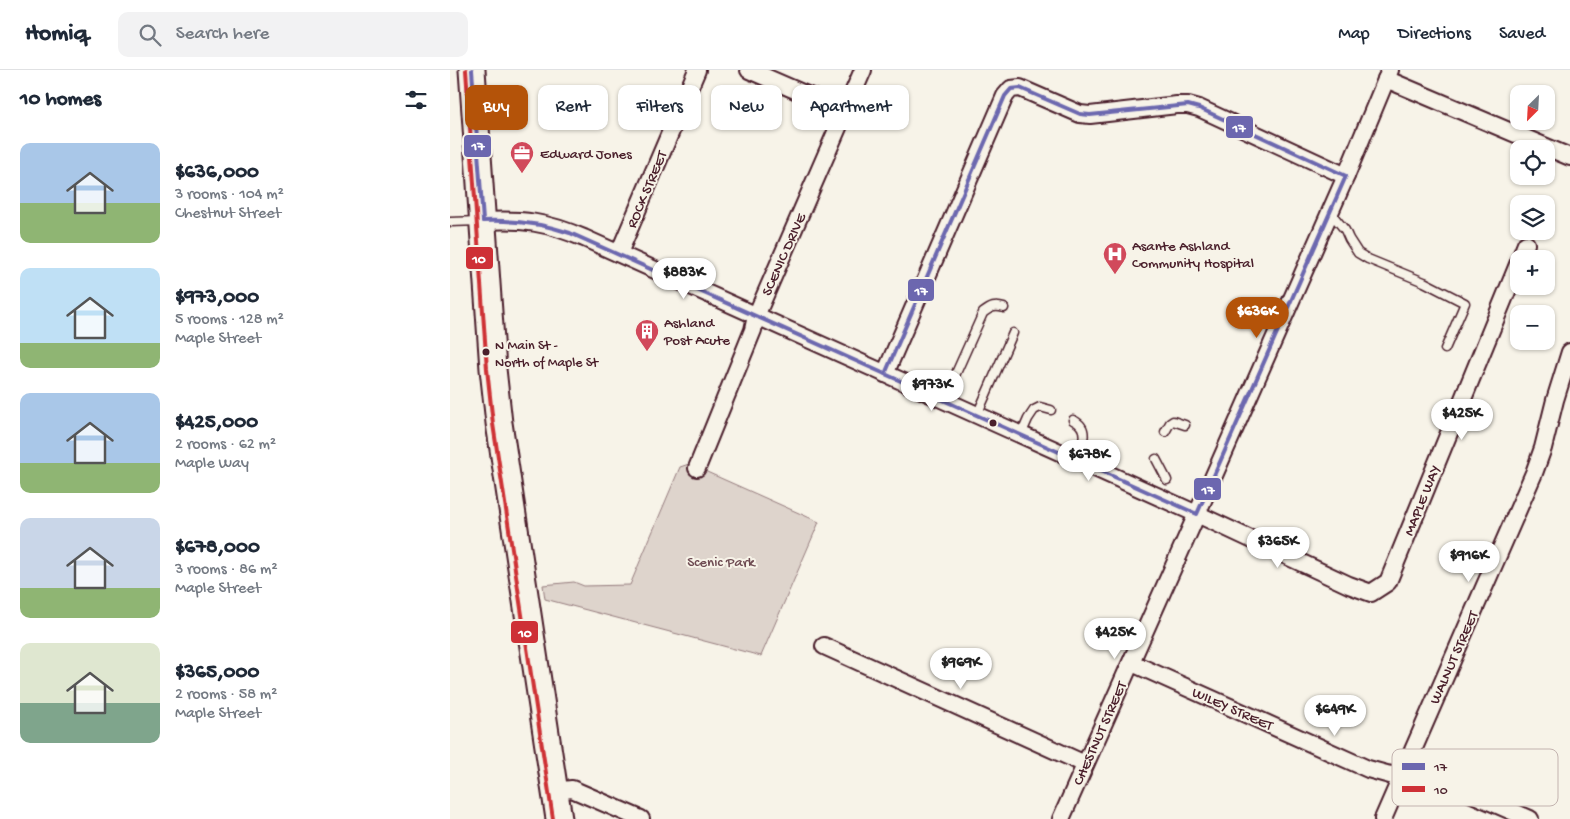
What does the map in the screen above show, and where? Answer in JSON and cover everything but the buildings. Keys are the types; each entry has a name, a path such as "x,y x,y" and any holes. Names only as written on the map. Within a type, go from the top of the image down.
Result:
{"main road":[{"path":"472,70 493,369 499,423 559,819"}],"street":[{"name":"ROCK STREET","path":"619,253 697,70"},
{"path":"749,70 792,89"},
{"name":"SCENIC DRIVE","path":"857,85 863,70"},
{"path":"1388,74 1570,157"},
{"name":"CHESTNUT STREET","path":"1061,819 1198,514 1346,176 1388,74"},
{"path":"885,374 1005,96 1011,89 1020,88 1080,114 1090,115 1177,105 1199,108 1346,176"},
{"name":"SCENIC DRIVE","path":"697,468 753,330 756,316 838,130"},
{"path":"483,221 511,219 541,222 558,227 1198,514"},
{"name":"MAPLE WAY","path":"1198,514 1371,593 1388,582 1510,284"},
{"name":"WALNUT STREET","path":"1413,749 1534,473 1570,352"},
{"path":"824,646 1086,764"},
{"name":"WILEY STREET","path":"1132,663 1368,769 1392,775"},
{"path":"554,791 572,789 641,819"},
{"name":"WALNUT STREET","path":"1383,819 1392,798"},
{"name":"WILEY STREET","path":"1500,806 1530,819"}],"lane":[{"path":"1330,212 1345,230 1358,253 1424,282 1465,303 1445,349"},
{"path":"450,222 483,221"},
{"path":"944,400 983,313 990,307 998,306 1004,308"},
{"path":"977,415 1014,333"},
{"path":"1021,435 1034,410 1040,407 1051,410"},
{"path":"1073,420 1084,428 1085,437 1076,460"},
{"path":"1165,432 1173,421 1185,424"},
{"path":"1156,459 1167,480"}],"green space":[{"name":"Scenic Park","path":"689,464 819,522 761,656 545,599 543,585 574,582 584,586 630,585 680,467"}],"transit line":[{"name":"10","path":"466,70 487,369 493,424 553,819"},
{"name":"17","path":"472,70 483,221"},
{"name":"17","path":"1020,88 1080,114 1090,115 1188,105 1199,108 1346,176 1197,514 885,374 1005,96 1011,89 1020,88"},
{"name":"17","path":"483,221 527,223 570,233 885,374"}],"place":[{"name":"Edward Jones","path":"522,174"},
{"name":"Asante Ashland Community Hospital","path":"1115,275"},
{"name":"N Main St - North of Maple St","path":"486,352"},
{"name":"Ashland Post Acute","path":"647,352"}]}
